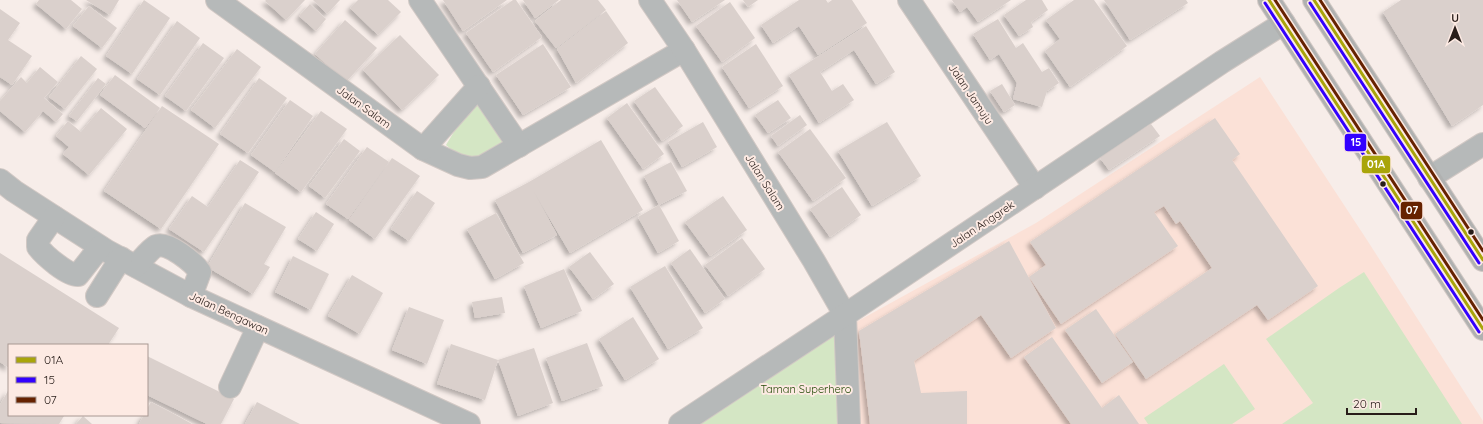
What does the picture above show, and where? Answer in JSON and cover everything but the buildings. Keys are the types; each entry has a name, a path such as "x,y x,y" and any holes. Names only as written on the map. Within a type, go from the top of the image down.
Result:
{"main road":[{"path":"1269,0 1483,329"},
{"path":"1314,0 1483,260"}],"street":[{"path":"420,0 519,146"},
{"name":"Jalan Salam","path":"650,0 684,50 814,261 845,315"},
{"name":"Jalan Jamuju","path":"909,0 1035,188"},
{"name":"Jalan Salam","path":"220,1 423,149 458,165 470,168 482,167 684,50"},
{"name":"Jalan Anggrek","path":"680,424 1222,62 1284,23"},
{"path":"423,149 478,86"},
{"path":"1429,178 1483,144"},
{"name":"Jalan Bengawan","path":"0,180 14,191 100,247 191,296 469,424"},
{"path":"54,217 38,240 38,247 45,256 66,270 74,275 78,275 100,247"},
{"path":"97,296 129,262 155,246 163,245 171,248 196,265 200,272 191,296"},
{"path":"845,315 849,424"},
{"path":"230,387 258,326"}],"shaded area":[{"path":"1260,77 1367,240 1483,421 1483,424 860,424 852,328 858,321 1036,223"}],"green space":[{"path":"480,89 511,140 472,167 446,145"},
{"path":"1364,272 1462,424 1282,424 1313,403 1266,339"},
{"name":"Taman Superhero","path":"839,327 843,424 687,424"},
{"path":"1224,364 1255,409 1232,424 1148,424 1144,418"}],"transit line":[{"name":"01A","path":"1269,0 1483,329"},
{"name":"07","path":"1275,0 1483,320"},
{"name":"01A","path":"1314,0 1483,260"},
{"name":"07","path":"1320,0 1483,251"},
{"name":"15","path":"1265,3 1479,332"},
{"name":"15","path":"1310,3 1479,263"}]}
